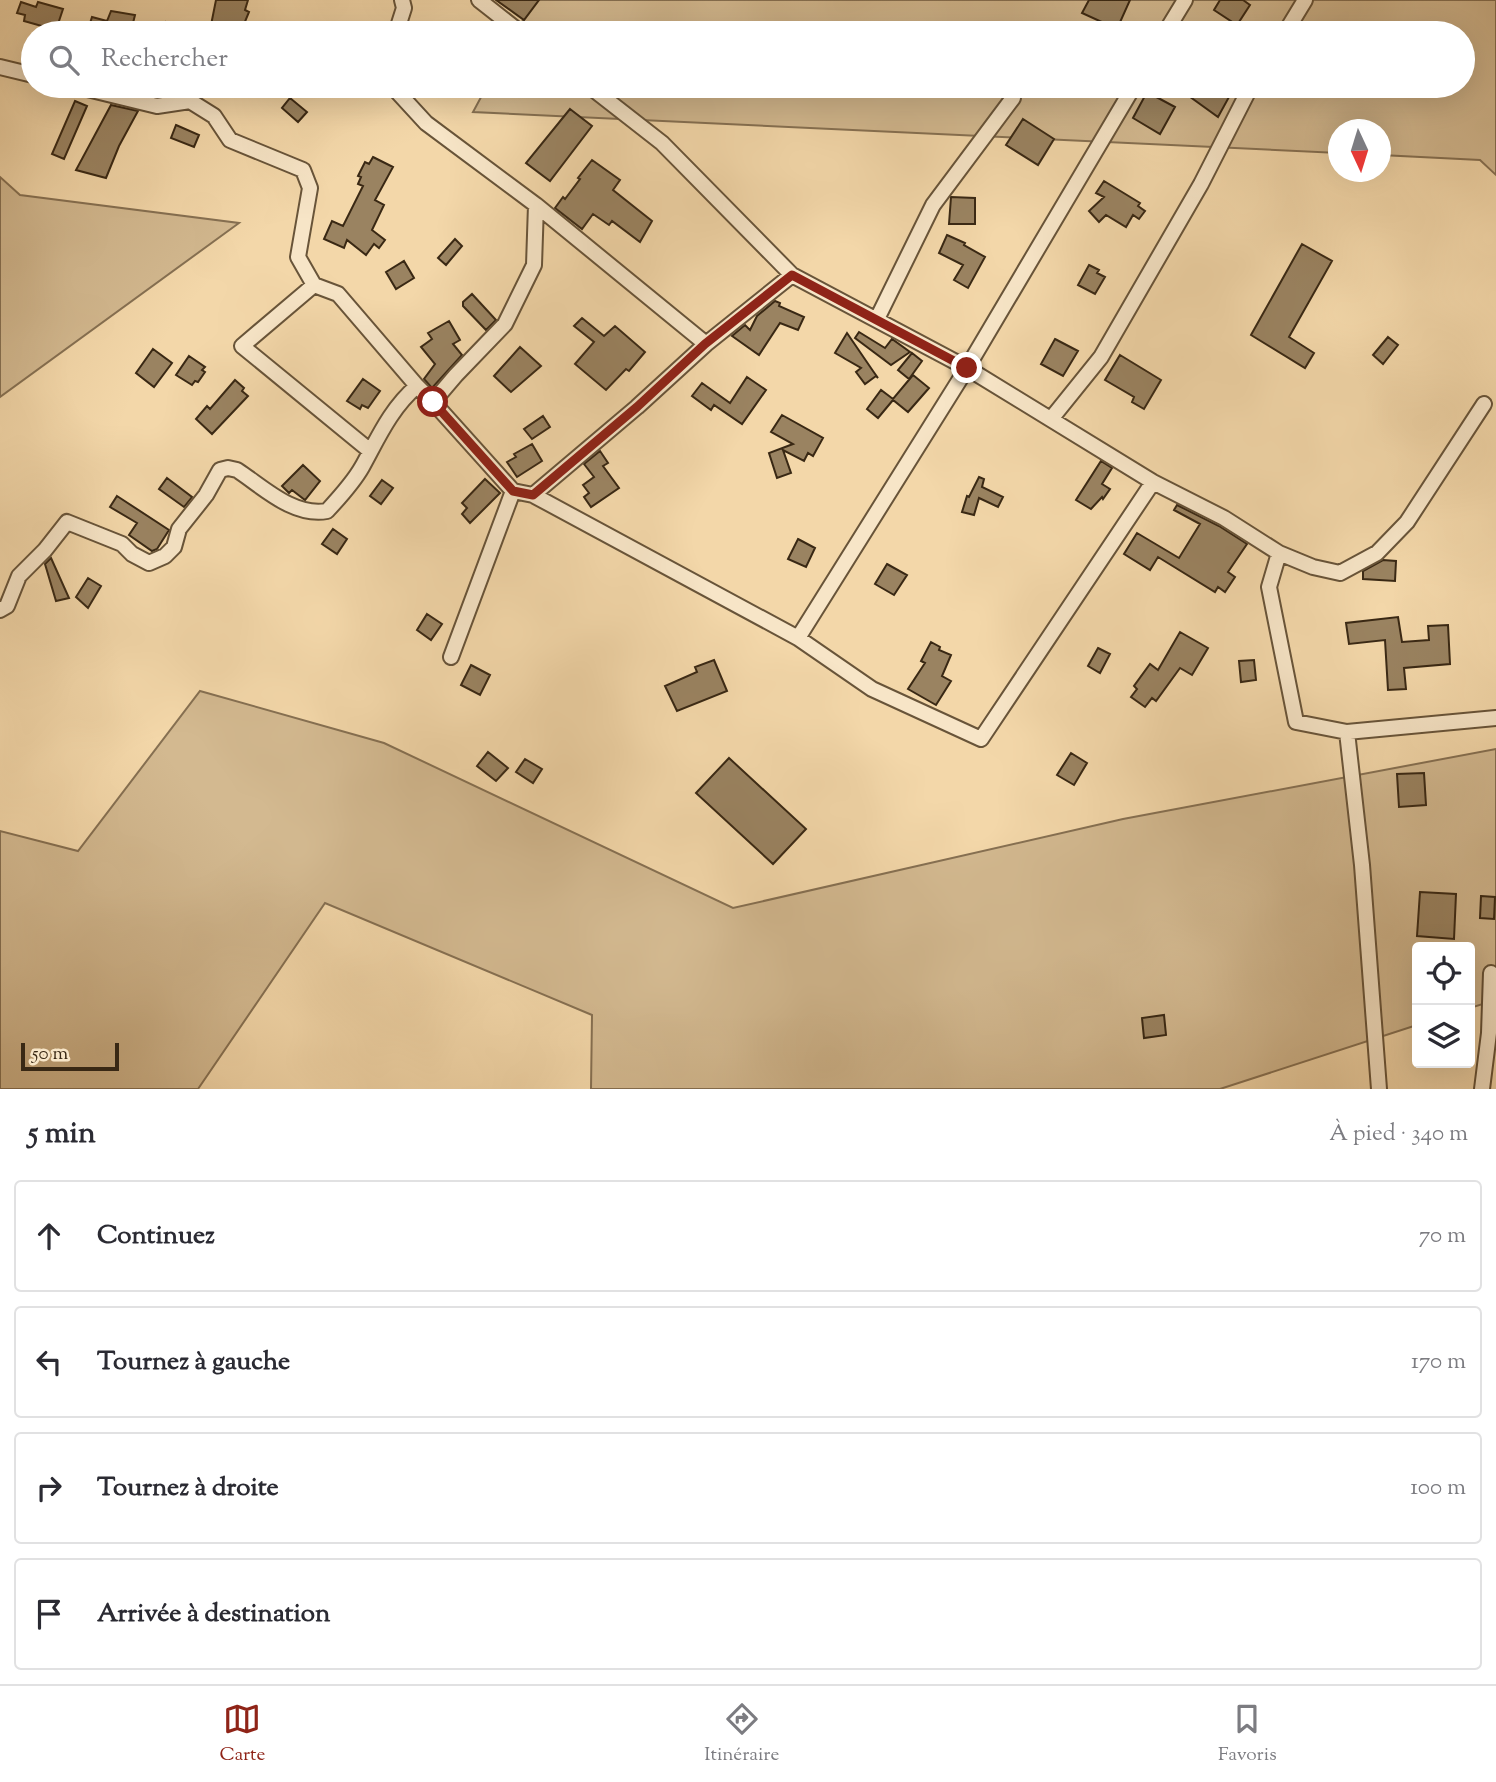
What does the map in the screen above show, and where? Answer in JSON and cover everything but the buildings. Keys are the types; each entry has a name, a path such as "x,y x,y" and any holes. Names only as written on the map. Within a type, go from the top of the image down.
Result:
{"street":[{"path":"400,21 404,8 402,0"},
{"path":"479,0 506,21"},
{"path":"1172,21 1185,0"},
{"path":"1292,21 1305,0"},
{"path":"0,67 21,72"},
{"path":"124,98 157,106 190,101 214,116 230,140 303,170 310,188 298,257 314,285 338,293 417,386 513,491 533,495 798,638 872,689 981,739 1153,482"},
{"path":"401,98 426,123 536,205 705,344"},
{"path":"604,98 662,143 792,275 967,368 1153,482 1224,518 1279,553 1313,567 1340,573 1377,553 1407,522 1484,404"},
{"path":"877,319 933,205 1013,98"},
{"path":"798,638 967,368 1126,98"},
{"path":"1051,419 1101,357 1201,184 1245,98"},
{"path":"433,402 505,324 534,265 536,205"},
{"path":"533,495 637,407 705,344 792,275"},
{"path":"314,285 242,346 369,450"},
{"path":"0,610 7,606 19,576 68,522 122,544 132,554 149,563 165,556 174,547 179,528 206,495 220,470 237,470 293,507 315,513 327,511 362,467 369,450 402,398 417,386"},
{"path":"451,657 513,491"},
{"path":"1279,553 1269,587 1296,722 1347,732 1496,718"},
{"path":"1347,732 1362,866 1379,1089"},
{"path":"1482,1089 1489,1033 1491,973"}],"shaded area":[{"path":"534,0 1496,0 1496,175 1480,160 1391,156 1391,119 1328,119 1328,153 473,112 481,98 1475,98 1475,21 523,21"},
{"path":"0,177 20,195 239,223 0,397"},
{"path":"200,691 384,743 733,908 1123,819 1496,749 1496,1000 1475,1006 1475,942 1412,942 1412,1027 1220,1089 591,1089 592,1015 325,903 198,1089 0,1089 0,831 78,851"}],"route":[{"path":"433,402 513,491 533,495 637,407 705,344 792,275 967,368"}]}
